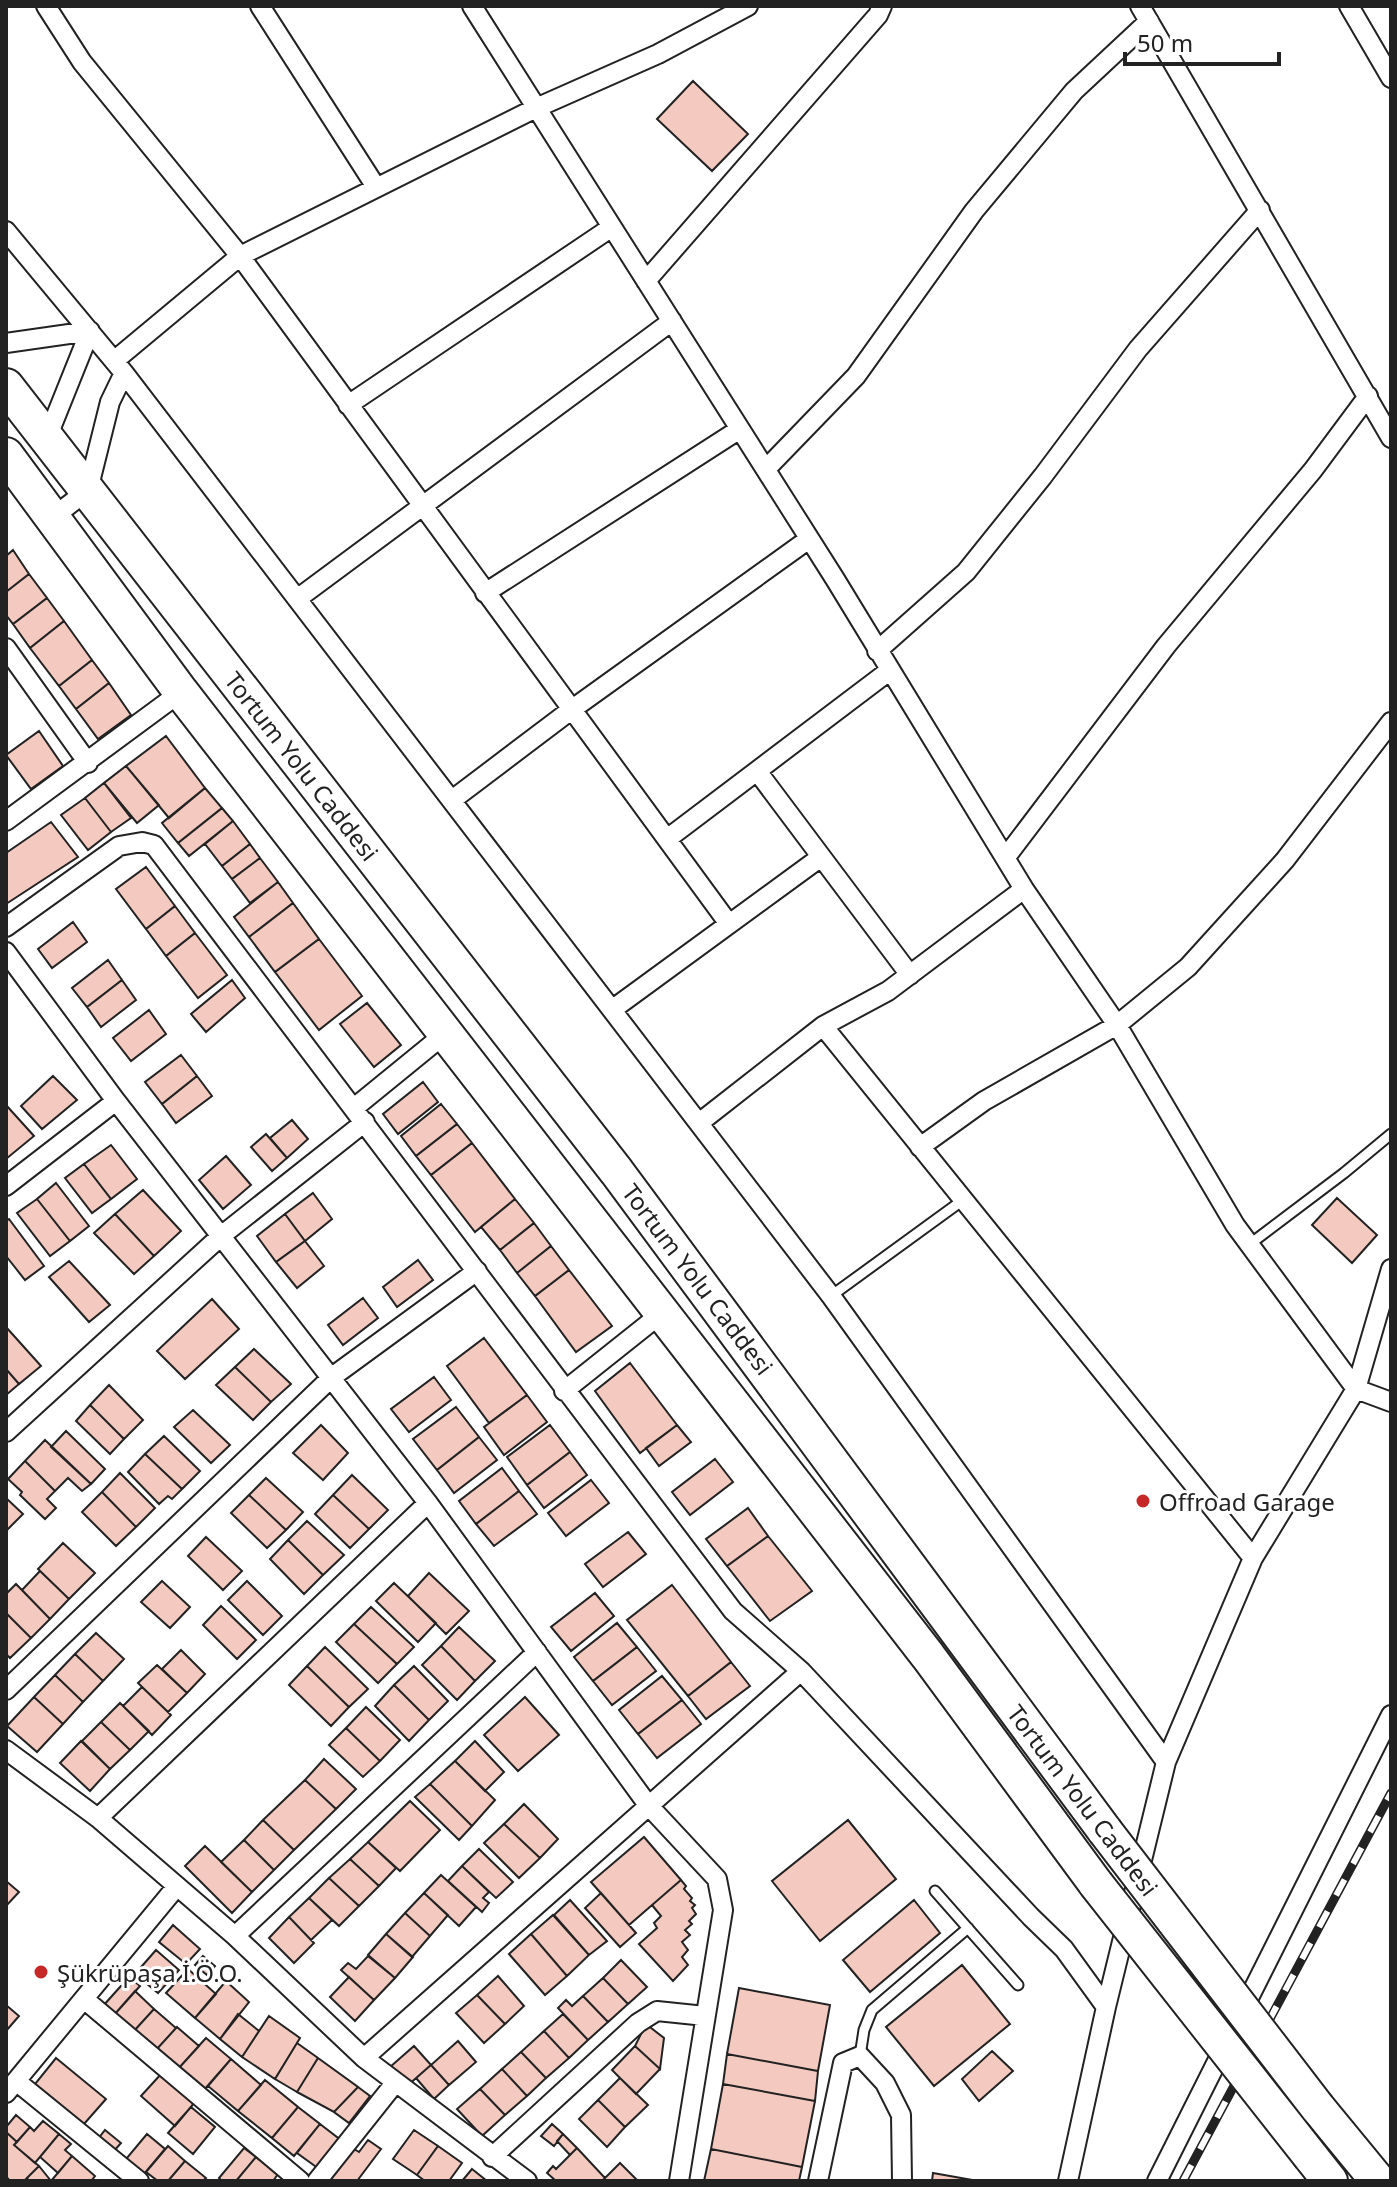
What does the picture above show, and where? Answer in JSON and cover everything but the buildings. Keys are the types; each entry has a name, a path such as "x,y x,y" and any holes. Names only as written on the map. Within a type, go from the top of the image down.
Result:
{"highway":[{"name":"Tortum Yolu Caddesi","path":"6,386 617,1172 1105,1831 1318,2108 1378,2181"},
{"name":"Tortum Yolu Caddesi","path":"6,455 181,692 928,1656 1096,1884 1320,2169"}],"street":[{"path":"46,6 82,62 240,256 729,924"},
{"path":"260,6 376,187"},
{"path":"472,6 766,469 1024,889 1117,1025 1235,1225 1356,1389 1391,1402"},
{"path":"52,518 88,490 119,367 240,256 536,108 658,54 748,6"},
{"path":"646,281 878,15 882,6"},
{"path":"1349,6 1391,78"},
{"path":"766,469 856,376 974,211 1074,91 1145,13 1391,438"},
{"path":"877,651 966,572 1138,349 1260,210"},
{"path":"348,405 612,227"},
{"path":"6,231 119,367 831,1296 1166,1762"},
{"path":"297,599 672,321"},
{"path":"6,343 90,331"},
{"path":"47,438 90,331"},
{"path":"1006,857 1166,646 1313,470 1368,396"},
{"path":"485,593 740,429"},
{"path":"452,800 571,710 809,539"},
{"path":"6,648 88,763"},
{"path":"667,839 889,671"},
{"path":"6,821 181,692"},
{"path":"920,1147 984,1101 1117,1025 1188,967 1285,860 1391,722"},
{"path":"757,771 910,975"},
{"path":"6,927 119,846 142,842 154,845 733,1611 801,1671 1064,1949 1106,2007"},
{"path":"613,1009 821,857"},
{"path":"699,1123 823,1026 888,991 1024,889"},
{"path":"6,952 116,1101 428,1503 648,1805 717,1879 723,1910 679,2181"},
{"path":"823,1026 1253,1558"},
{"path":"6,1432 221,1236 360,1115 446,1033"},
{"path":"6,1186 116,1101"},
{"path":"1068,2181 1106,2007 1166,1762 1253,1558 1356,1389 1391,1269"},
{"path":"6,1690 332,1377 477,1271"},
{"path":"564,1391 662,1313"},
{"path":"98,1818 428,1503"},
{"path":"235,1936 537,1652"},
{"path":"364,2058 801,1671"},
{"path":"1157,2181 1391,1715"},
{"path":"6,1750 98,1818 235,1936 364,2058 527,2181"},
{"path":"139,2181 11,2087 177,1886"},
{"path":"84,1999 300,2181"},
{"path":"492,2157 638,2023 657,2011 705,2016"},
{"path":"818,2181 843,2063 860,2056 885,2083 901,2115 902,2181"},
{"path":"317,2181 395,2083"}],"lane":[{"path":"1250,1244 1391,1134"},
{"path":"831,1296 963,1200"},
{"path":"935,1891 1018,1985"},
{"path":"860,2056 864,2030 872,2010 968,1928"}],"railway":[{"path":"1183,2181 1391,1793"}],"place":[{"name":"Offroad Garage","path":"1143,1501"},
{"name":"Şükrüpaşa İ.Ö.O.","path":"41,1972"}]}
